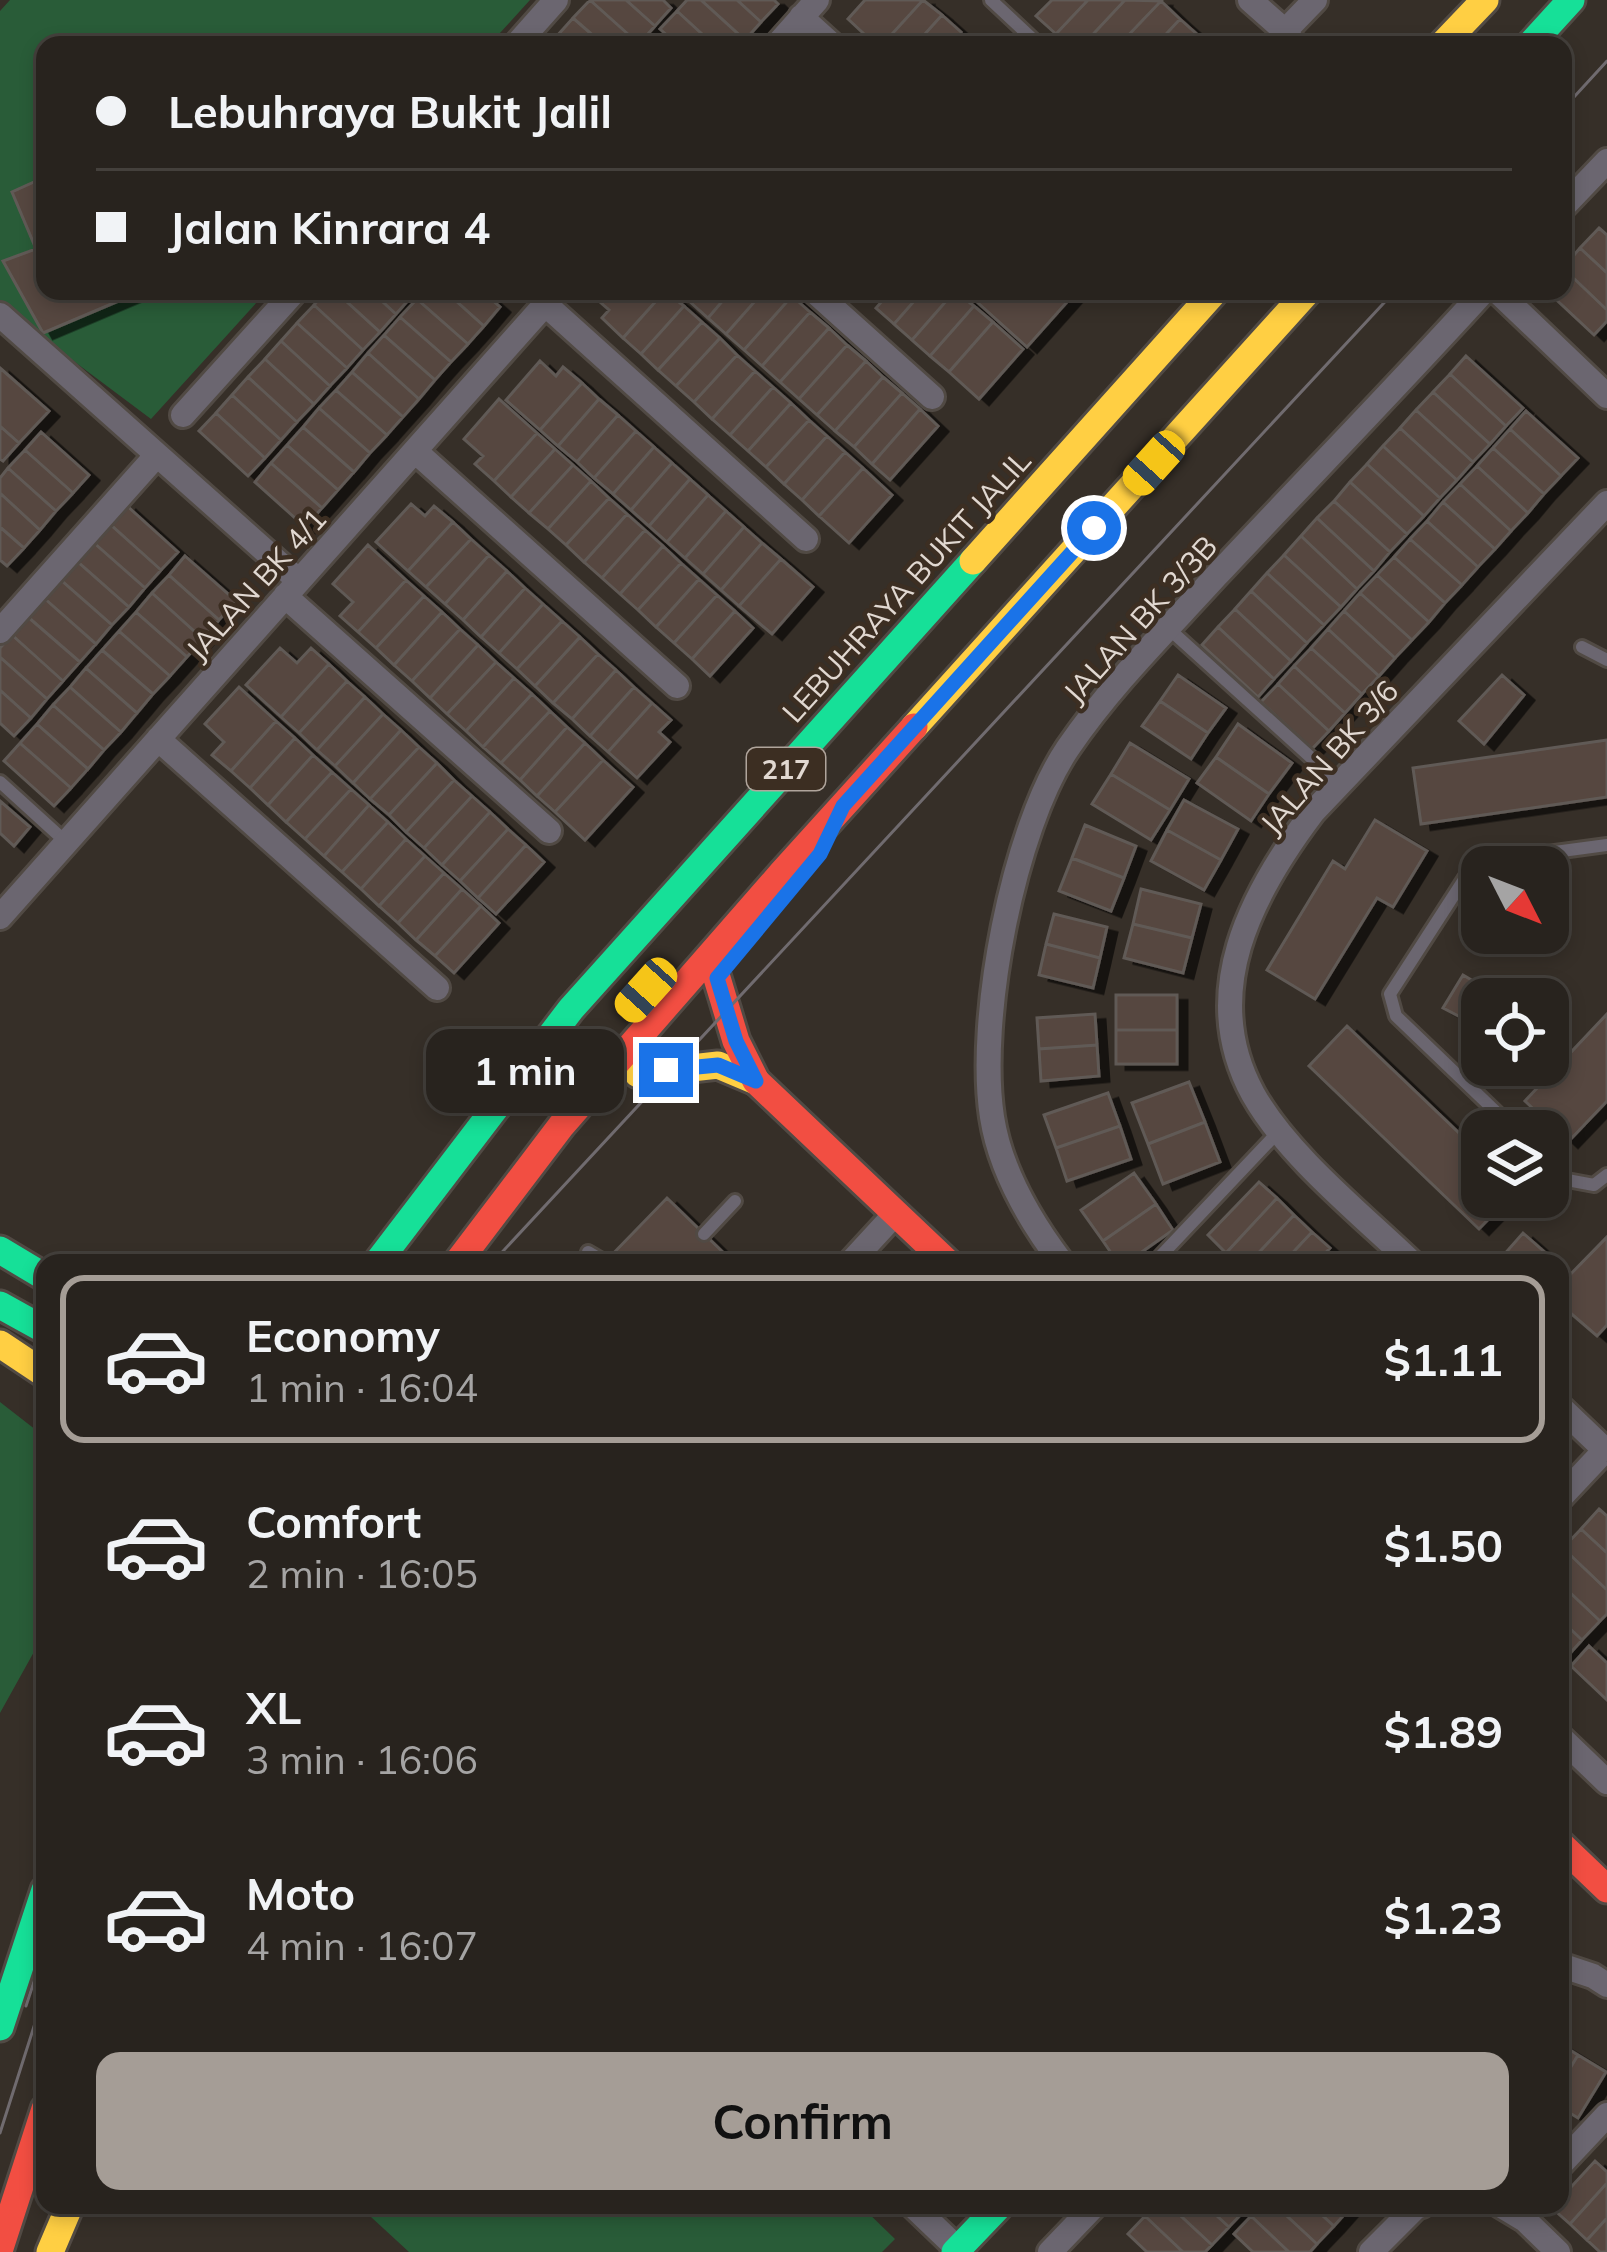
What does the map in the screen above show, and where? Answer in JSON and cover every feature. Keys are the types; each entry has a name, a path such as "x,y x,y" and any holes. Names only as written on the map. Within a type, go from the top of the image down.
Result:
{"main road":[{"path":"1450,36 1484,0"},
{"path":"1538,36 1570,0"},
{"name":"LEBUHRAYA BUKIT JALIL","path":"384,1254 571,1009 1207,300"},
{"name":"217","path":"465,1254 561,1126 782,873 1300,300"},
{"path":"610,1109 820,854 843,806"},
{"path":"572,1073 706,924 782,873"},
{"path":"717,978 736,1041 756,1081 939,1254"},
{"path":"638,1075 718,1065 756,1081"},
{"path":"0,1250 36,1272"},
{"path":"0,1305 36,1325"},
{"path":"0,1344 36,1368"},
{"path":"1569,1853 1607,1889"},
{"path":"0,1972 36,1905"},
{"path":"0,2027 36,1916"},
{"path":"3,2250 36,2140"},
{"path":"3,2250 22,2230 36,2190"},
{"path":"50,2252 66,2214"},
{"path":"957,2251 992,2214"}],"street":[{"path":"524,36 556,0"},
{"path":"1250,0 1288,36"},
{"path":"1291,36 1315,0"},
{"path":"785,36 809,9 826,36"},
{"path":"1572,198 1607,161"},
{"path":"183,416 287,300"},
{"name":"JALAN BK 4/1","path":"0,916 549,300"},
{"path":"553,300 806,539"},
{"path":"824,300 932,397"},
{"name":"JALAN BK 3/3B","path":"1056,1254 1007,1170 992,1120 988,1068 1003,938 1022,854 1065,752 1130,668 1476,300"},
{"path":"1506,300 1607,396"},
{"path":"3,323 156,456 549,831"},
{"path":"415,451 677,686"},
{"path":"0,631 156,456"},
{"name":"JALAN BK 3/6","path":"1403,1254 1308,1162 1254,1095 1237,1058 1229,1017 1231,971 1246,923 1286,847 1607,502"},
{"path":"158,739 437,988"},
{"path":"858,1254 896,1213"},
{"path":"1569,1415 1606,1449 1569,1488"},
{"path":"1569,1746 1607,1782"},
{"path":"1569,1968 1607,1985"},
{"path":"1569,2155 1607,2115"},
{"path":"922,2214 957,2251"},
{"path":"1050,2252 1086,2214"},
{"path":"1388,2214 1399,2224"},
{"path":"1371,2252 1411,2214"},
{"path":"1518,2214 1558,2252"}],"lane":[{"path":"991,0 1029,36"},
{"path":"1168,628 1340,784"},
{"path":"1582,646 1607,659"},
{"path":"0,782 66,842"},
{"path":"1494,1110 1396,1016 1390,994 1465,878 1488,861 1607,845"},
{"path":"1163,1254 1280,1130"},
{"path":"1569,1180 1594,1185 1607,1175"},
{"path":"704,1234 735,1201"}],"green space":[{"path":"10,0 530,0 497,36 36,36 36,300 259,300 151,419 0,306 0,11"},
{"path":"0,1402 36,1430 36,1648 0,1713"},
{"path":"368,2214 869,2214 895,2239 882,2252 409,2252"}],"building":[{"path":"590,0 630,36 594,36 573,18"},
{"path":"590,0 626,0 655,26 646,36 630,36"},
{"path":"626,0 663,0 671,8 655,26"},
{"path":"687,0 701,0 741,36 704,36 677,11"},
{"path":"701,0 737,0 761,22 749,36 741,36"},
{"path":"737,0 774,0 778,4 761,22"},
{"path":"865,0 923,0 890,36 866,36 848,19"},
{"path":"923,0 942,15 923,36 890,36"},
{"path":"1052,0 1088,0 1056,34 1036,16"},
{"path":"1088,0 1125,0 1091,36 1056,34"},
{"path":"1125,0 1161,1 1128,36 1091,36"},
{"path":"1161,1 1180,19 1164,36 1128,36"},
{"path":"677,11 704,36 668,36 660,29"},
{"path":"942,15 961,32 957,36 923,36"},
{"path":"573,18 594,36 557,36"},
{"path":"1180,19 1199,36 1164,36"},
{"path":"36,181 36,249 12,192"},
{"path":"1599,228 1607,235 1607,273 1580,248"},
{"path":"1580,248 1607,273 1607,310 1572,277 1572,257"},
{"path":"36,249 36,300 121,300 43,333 3,261"},
{"path":"1572,277 1607,310 1607,321 1594,335 1557,300 1572,300"},
{"path":"318,300 345,300 380,332 363,350 314,305"},
{"path":"345,300 381,300 396,314 380,332"},
{"path":"381,300 408,300 396,314"},
{"path":"418,300 455,300 484,326 468,344"},
{"path":"418,300 468,344 451,362 400,317"},
{"path":"455,300 492,300 500,307 484,326"},
{"path":"598,300 657,300 623,338 602,318 609,310"},
{"path":"657,300 676,300 684,306 641,354 623,338"},
{"path":"690,300 723,300 708,318"},
{"path":"723,300 756,300 726,334 708,318"},
{"path":"756,300 788,300 744,350 726,334"},
{"path":"788,300 796,300 810,312 762,366 744,350"},
{"path":"883,300 915,300 894,324 876,308"},
{"path":"915,300 947,300 912,340 894,324"},
{"path":"947,300 966,300 974,306 930,356 912,340"},
{"path":"979,300 1069,300 1027,347"},
{"path":"314,305 363,350 347,368 297,323"},
{"path":"684,306 702,322 658,370 641,354"},
{"path":"974,306 993,322 949,372 930,356"},
{"path":"810,312 829,328 780,382 762,366"},
{"path":"400,317 451,362 435,380 384,335"},
{"path":"702,322 720,338 676,386 658,370"},
{"path":"993,322 1023,349 979,399 949,372"},
{"path":"297,323 347,368 330,386 281,341"},
{"path":"829,328 847,345 799,399 780,382"},
{"path":"384,335 435,380 419,399 368,353"},
{"path":"720,338 737,355 694,402 676,386"},
{"path":"281,341 330,386 314,404 265,359"},
{"path":"847,345 866,361 817,415 799,399"},
{"path":"368,353 419,399 403,417 352,372"},
{"path":"737,355 755,371 712,419 694,402"},
{"path":"1466,356 1523,408 1506,426 1450,374"},
{"path":"265,359 314,404 297,422 248,377"},
{"path":"540,361 556,376 563,367 582,383 540,430 506,400"},
{"path":"866,361 883,377 835,431 817,415"},
{"path":"0,368 49,411 19,443 0,426"},
{"path":"755,371 773,387 730,435 712,419"},
{"path":"352,372 403,417 387,435 336,390"},
{"path":"1450,374 1506,426 1490,444 1433,392"},
{"path":"248,377 297,422 281,440 232,395"},
{"path":"883,377 902,393 854,447 835,431"},
{"path":"582,383 599,399 558,446 540,430"},
{"path":"773,387 791,403 748,451 730,435"},
{"path":"336,390 387,435 370,453 319,408"},
{"path":"1433,392 1490,444 1473,462 1416,410"},
{"path":"902,393 920,409 872,464 854,447"},
{"path":"232,395 281,440 265,458 216,413"},
{"path":"499,399 537,433 494,481 475,464 483,456 464,439"},
{"path":"599,399 618,415 577,462 558,446"},
{"path":"791,403 809,420 766,467 748,451"},
{"path":"319,408 370,453 354,472 303,427"},
{"path":"920,409 938,426 890,480 872,464"},
{"path":"1416,410 1473,462 1457,480 1400,428"},
{"path":"1526,411 1578,458 1561,476 1510,429"},
{"path":"216,413 265,458 248,476 199,431"},
{"path":"618,415 636,431 594,478 577,462"},
{"path":"809,420 827,436 784,484 766,467"},
{"path":"0,426 19,443 3,461 0,459"},
{"path":"303,427 354,472 338,490 287,445"},
{"path":"1400,428 1457,480 1440,498 1383,446"},
{"path":"1510,429 1561,476 1544,494 1493,448"},
{"path":"636,431 654,447 613,494 594,478"},
{"path":"41,432 89,475 73,493 25,450"},
{"path":"537,433 555,449 511,497 494,481"},
{"path":"827,436 845,452 802,500 784,484"},
{"path":"287,445 338,490 322,508 271,463"},
{"path":"1383,446 1440,498 1424,516 1367,464"},
{"path":"654,447 672,463 631,510 613,494"},
{"path":"1493,448 1544,494 1528,513 1477,466"},
{"path":"555,449 573,465 529,513 511,497"},
{"path":"25,450 73,493 56,511 8,468"},
{"path":"845,452 863,468 819,516 802,500"},
{"path":"271,463 322,508 305,527 255,482"},
{"path":"672,463 690,479 649,526 631,510"},
{"path":"1367,464 1424,516 1407,534 1350,482"},
{"path":"573,465 591,481 548,529 529,513"},
{"path":"1477,466 1528,513 1511,531 1460,484"},
{"path":"8,468 56,511 40,530 0,493 0,478"},
{"path":"863,468 892,495 849,543 819,516"},
{"path":"690,479 708,495 667,542 649,526"},
{"path":"591,481 609,498 566,545 548,529"},
{"path":"1350,482 1407,534 1390,552 1334,501"},
{"path":"1460,484 1511,531 1495,549 1443,502"},
{"path":"0,493 40,530 24,548 0,527"},
{"path":"708,495 726,511 685,558 667,542"},
{"path":"609,498 627,514 584,562 566,545"},
{"path":"1334,501 1390,552 1374,571 1317,518"},
{"path":"1443,502 1495,549 1478,567 1427,521"},
{"path":"411,504 425,516 434,506 453,522 408,571 376,542"},
{"path":"126,505 178,552 161,570 110,524"},
{"path":"726,511 744,527 703,574 685,558"},
{"path":"627,514 645,530 602,578 584,562"},
{"path":"1317,518 1374,571 1357,589 1301,536"},
{"path":"1427,521 1478,567 1462,585 1410,539"},
{"path":"453,522 471,539 426,587 408,571"},
{"path":"110,524 161,570 145,588 93,542"},
{"path":"0,527 24,548 7,566 0,560"},
{"path":"744,527 762,543 721,590 703,574"},
{"path":"645,530 663,546 620,594 602,578"},
{"path":"1301,536 1357,589 1341,607 1284,555"},
{"path":"471,539 489,555 445,604 426,587"},
{"path":"1410,539 1462,585 1445,603 1394,557"},
{"path":"93,542 145,588 129,607 77,561"},
{"path":"762,543 781,559 739,606 721,590"},
{"path":"368,545 406,580 358,632 340,616 353,602 333,584"},
{"path":"663,546 681,563 638,610 620,594"},
{"path":"489,555 507,571 463,620 445,604"},
{"path":"1284,555 1341,607 1324,625 1267,573"},
{"path":"185,556 236,601 219,620 169,575"},
{"path":"1394,557 1445,603 1429,622 1377,575"},
{"path":"781,559 813,587 772,634 739,606"},
{"path":"77,561 129,607 112,625 61,580"},
{"path":"681,563 699,579 656,627 638,610"},
{"path":"507,571 525,588 481,637 463,620"},
{"path":"1267,573 1324,625 1307,643 1251,591"},
{"path":"169,575 219,620 203,639 152,593"},
{"path":"1377,575 1429,622 1412,640 1360,593"},
{"path":"699,579 717,595 674,643 656,627"},
{"path":"61,580 112,625 96,644 44,598"},
{"path":"406,580 424,596 376,648 358,632"},
{"path":"525,588 543,604 499,653 481,637"},
{"path":"1251,591 1307,643 1291,661 1235,609"},
{"path":"152,593 203,639 187,657 136,612"},
{"path":"1360,593 1412,640 1395,658 1344,611"},
{"path":"717,595 735,611 692,659 674,643"},
{"path":"424,596 442,612 394,665 376,648"},
{"path":"44,598 96,644 80,662 28,617"},
{"path":"543,604 562,621 517,669 499,653"},
{"path":"1235,609 1291,661 1274,679 1218,627"},
{"path":"735,611 753,628 710,676 692,659"},
{"path":"1344,611 1395,658 1379,676 1328,629"},
{"path":"136,612 187,657 170,676 119,631"},
{"path":"442,612 460,629 412,681 394,665"},
{"path":"28,617 80,662 63,681 12,635"},
{"path":"562,621 580,637 535,686 517,669"},
{"path":"1218,627 1274,679 1258,697 1202,645"},
{"path":"460,629 478,645 430,698 412,681"},
{"path":"1328,629 1379,676 1362,694 1311,648"},
{"path":"119,631 170,676 153,694 102,650"},
{"path":"12,635 63,681 47,699 0,657 0,648"},
{"path":"580,637 598,654 553,703 535,686"},
{"path":"478,645 496,662 447,714 430,698"},
{"path":"280,648 297,663 311,648 329,664 281,717 246,685"},
{"path":"1311,648 1362,694 1345,713 1294,666"},
{"path":"102,650 153,694 137,713 86,668"},
{"path":"598,654 616,670 572,719 553,703"},
{"path":"0,657 47,699 31,718 0,690"},
{"path":"496,662 514,678 466,731 447,714"},
{"path":"329,664 347,681 299,733 281,717"},
{"path":"1294,666 1345,713 1329,731 1278,684"},
{"path":"86,668 137,713 121,732 70,687"},
{"path":"616,670 634,687 590,736 572,719"},
{"path":"1178,675 1226,708 1208,733 1160,701"},
{"path":"1502,675 1524,695 1484,744 1459,721"},
{"path":"514,678 532,694 483,747 466,731"},
{"path":"347,681 365,697 317,750 299,733"},
{"path":"1278,684 1329,731 1312,749 1261,702"},
{"path":"70,687 121,732 104,750 53,705"},
{"path":"239,687 276,721 231,771 212,755 224,742 205,724"},
{"path":"634,687 652,703 608,752 590,736"},
{"path":"0,690 31,718 14,736 0,723"},
{"path":"532,694 550,711 501,763 483,747"},
{"path":"365,697 383,714 335,766 317,750"},
{"path":"1160,701 1208,733 1191,759 1142,726"},
{"path":"652,703 671,720 659,732 670,742 637,778 608,752"},
{"path":"53,705 104,750 88,769 37,724"},
{"path":"550,711 567,727 520,780 501,763"},
{"path":"383,714 401,730 353,783 335,766"},
{"path":"276,721 295,738 250,788 231,771"},
{"path":"37,724 88,769 71,788 20,743"},
{"path":"1238,724 1292,763 1269,794 1216,757"},
{"path":"567,727 585,743 537,796 520,780"},
{"path":"401,730 419,747 370,799 353,783"},
{"path":"295,738 313,755 268,805 250,788"},
{"path":"1607,740 1607,797 1421,824 1413,768"},
{"path":"20,743 71,788 54,806 4,761"},
{"path":"585,743 603,760 555,812 537,796"},
{"path":"1130,743 1189,779 1170,810 1111,774"},
{"path":"419,747 437,763 389,815 370,799"},
{"path":"313,755 332,772 286,822 268,805"},
{"path":"1216,757 1269,794 1251,821 1197,783"},
{"path":"603,760 633,787 585,840 555,812"},
{"path":"437,763 454,780 406,832 389,815"},
{"path":"332,772 351,789 305,839 286,822"},
{"path":"1111,774 1170,810 1151,840 1092,804"},
{"path":"454,780 472,796 424,848 406,832"},
{"path":"351,789 369,805 324,856 305,839"},
{"path":"472,796 490,812 442,865 424,848"},
{"path":"1184,800 1238,829 1221,860 1167,830"},
{"path":"0,801 30,827 14,846 0,833"},
{"path":"369,805 388,822 342,872 324,856"},
{"path":"490,812 508,829 460,881 442,865"},
{"path":"1375,820 1427,851 1393,907 1377,898 1315,999 1267,970 1333,861 1345,869"},
{"path":"388,822 406,839 361,889 342,872"},
{"path":"1085,825 1136,846 1124,878 1072,858"},
{"path":"508,829 526,845 478,898 460,881"},
{"path":"1167,830 1221,860 1204,890 1151,861"},
{"path":"406,839 425,856 379,906 361,889"},
{"path":"526,845 544,862 496,914 478,898"},
{"path":"425,856 444,873 398,923 379,906"},
{"path":"1072,858 1124,878 1111,911 1059,891"},
{"path":"444,873 462,889 416,940 398,923"},
{"path":"462,889 481,906 435,956 416,940"},
{"path":"1141,889 1201,904 1192,938 1133,924"},
{"path":"481,906 499,923 454,973 435,956"},
{"path":"1054,914 1107,927 1100,958 1046,944"},
{"path":"1133,924 1192,938 1183,973 1124,958"},
{"path":"1046,944 1100,958 1093,988 1039,975"},
{"path":"1461,978 1461,1017 1443,1008"},
{"path":"1116,995 1177,995 1177,1030 1116,1030"},
{"path":"1095,1014 1097,1045 1039,1049 1037,1018"},
{"path":"1607,1014 1607,1101 1569,1141 1569,1110 1534,1110 1525,1101 1539,1086 1569,1086 1569,1054"},
{"path":"1347,1026 1461,1135 1461,1212 1309,1066"},
{"path":"1116,1030 1177,1030 1177,1064 1116,1064"},
{"path":"1097,1045 1099,1076 1041,1081 1039,1049"},
{"path":"1189,1082 1205,1122 1148,1144 1132,1103"},
{"path":"1108,1093 1120,1126 1056,1148 1044,1115"},
{"path":"1205,1122 1220,1162 1163,1184 1148,1144"},
{"path":"1120,1126 1131,1159 1067,1181 1056,1148"},
{"path":"1134,1173 1156,1204 1103,1241 1081,1210"},
{"path":"1259,1182 1277,1198 1226,1253 1208,1235"},
{"path":"667,1198 725,1254 613,1254"},
{"path":"1277,1198 1294,1215 1257,1254 1226,1253"},
{"path":"1156,1204 1173,1230 1139,1254 1112,1254 1103,1241"},
{"path":"1294,1215 1312,1232 1291,1254 1257,1254"},
{"path":"1468,1218 1490,1218 1479,1229"},
{"path":"1312,1232 1330,1248 1324,1254 1291,1254"},
{"path":"1523,1233 1547,1254 1505,1254"},
{"path":"1607,1237 1607,1325 1597,1336 1569,1312 1569,1276"},
{"path":"1599,1509 1607,1516 1607,1553 1581,1529"},
{"path":"1581,1529 1607,1553 1607,1590 1569,1554 1569,1542"},
{"path":"1569,1554 1607,1590 1607,1614 1600,1621 1569,1592"},
{"path":"1569,1592 1600,1621 1582,1640 1569,1628"},
{"path":"1569,1628 1582,1640 1569,1654"},
{"path":"1589,1646 1607,1663 1607,1700 1571,1666"},
{"path":"1569,2050 1578,2055 1569,2070"},
{"path":"1578,2055 1606,2072 1578,2118 1569,2112 1569,2070"},
{"path":"1595,2161 1607,2172 1607,2183 1570,2224 1559,2214 1569,2214 1569,2189"},
{"path":"1607,2183 1607,2218 1587,2240 1570,2224"},
{"path":"1179,2214 1212,2245 1205,2252 1183,2252 1145,2216"},
{"path":"1179,2214 1215,2214 1229,2227 1212,2245"},
{"path":"1215,2214 1241,2214 1229,2227"},
{"path":"1285,2214 1317,2244 1310,2252 1289,2252 1251,2216"},
{"path":"1285,2214 1321,2214 1334,2226 1317,2244"},
{"path":"1321,2214 1345,2214 1334,2226"},
{"path":"1145,2216 1183,2252 1147,2252 1128,2234"},
{"path":"1251,2216 1289,2252 1253,2252 1234,2234"},
{"path":"1607,2218 1607,2252 1600,2252 1587,2240"}],"tram line":[{"path":"1572,99 1607,61"},
{"path":"500,1254 1387,300"},
{"path":"26,2006 36,1975"},
{"path":"0,2133 36,2020"}],"traffic: fast":[{"path":"1538,36 1571,0"},
{"path":"384,1254 571,1009 973,561"},
{"path":"0,1250 36,1272"},
{"path":"0,1305 36,1325"},
{"path":"0,2027 36,1917"},
{"path":"955,2252 991,2214"}],"traffic: slow":[{"path":"1451,36 1485,0"},
{"path":"973,561 1207,300"},
{"path":"914,727 1300,300"},
{"path":"638,1074 718,1065 756,1081"},
{"path":"0,1344 36,1368"},
{"path":"50,2252 66,2214"}],"traffic: jam":[{"path":"464,1254 561,1126 914,727"},
{"path":"717,978 736,1041 756,1081 939,1254"},
{"path":"1569,1853 1607,1889"},
{"path":"0,2248 36,2137"}],"route":[{"path":"666,1070 718,1065 756,1081 736,1041 717,978 820,854 843,806 1094,528"}]}
